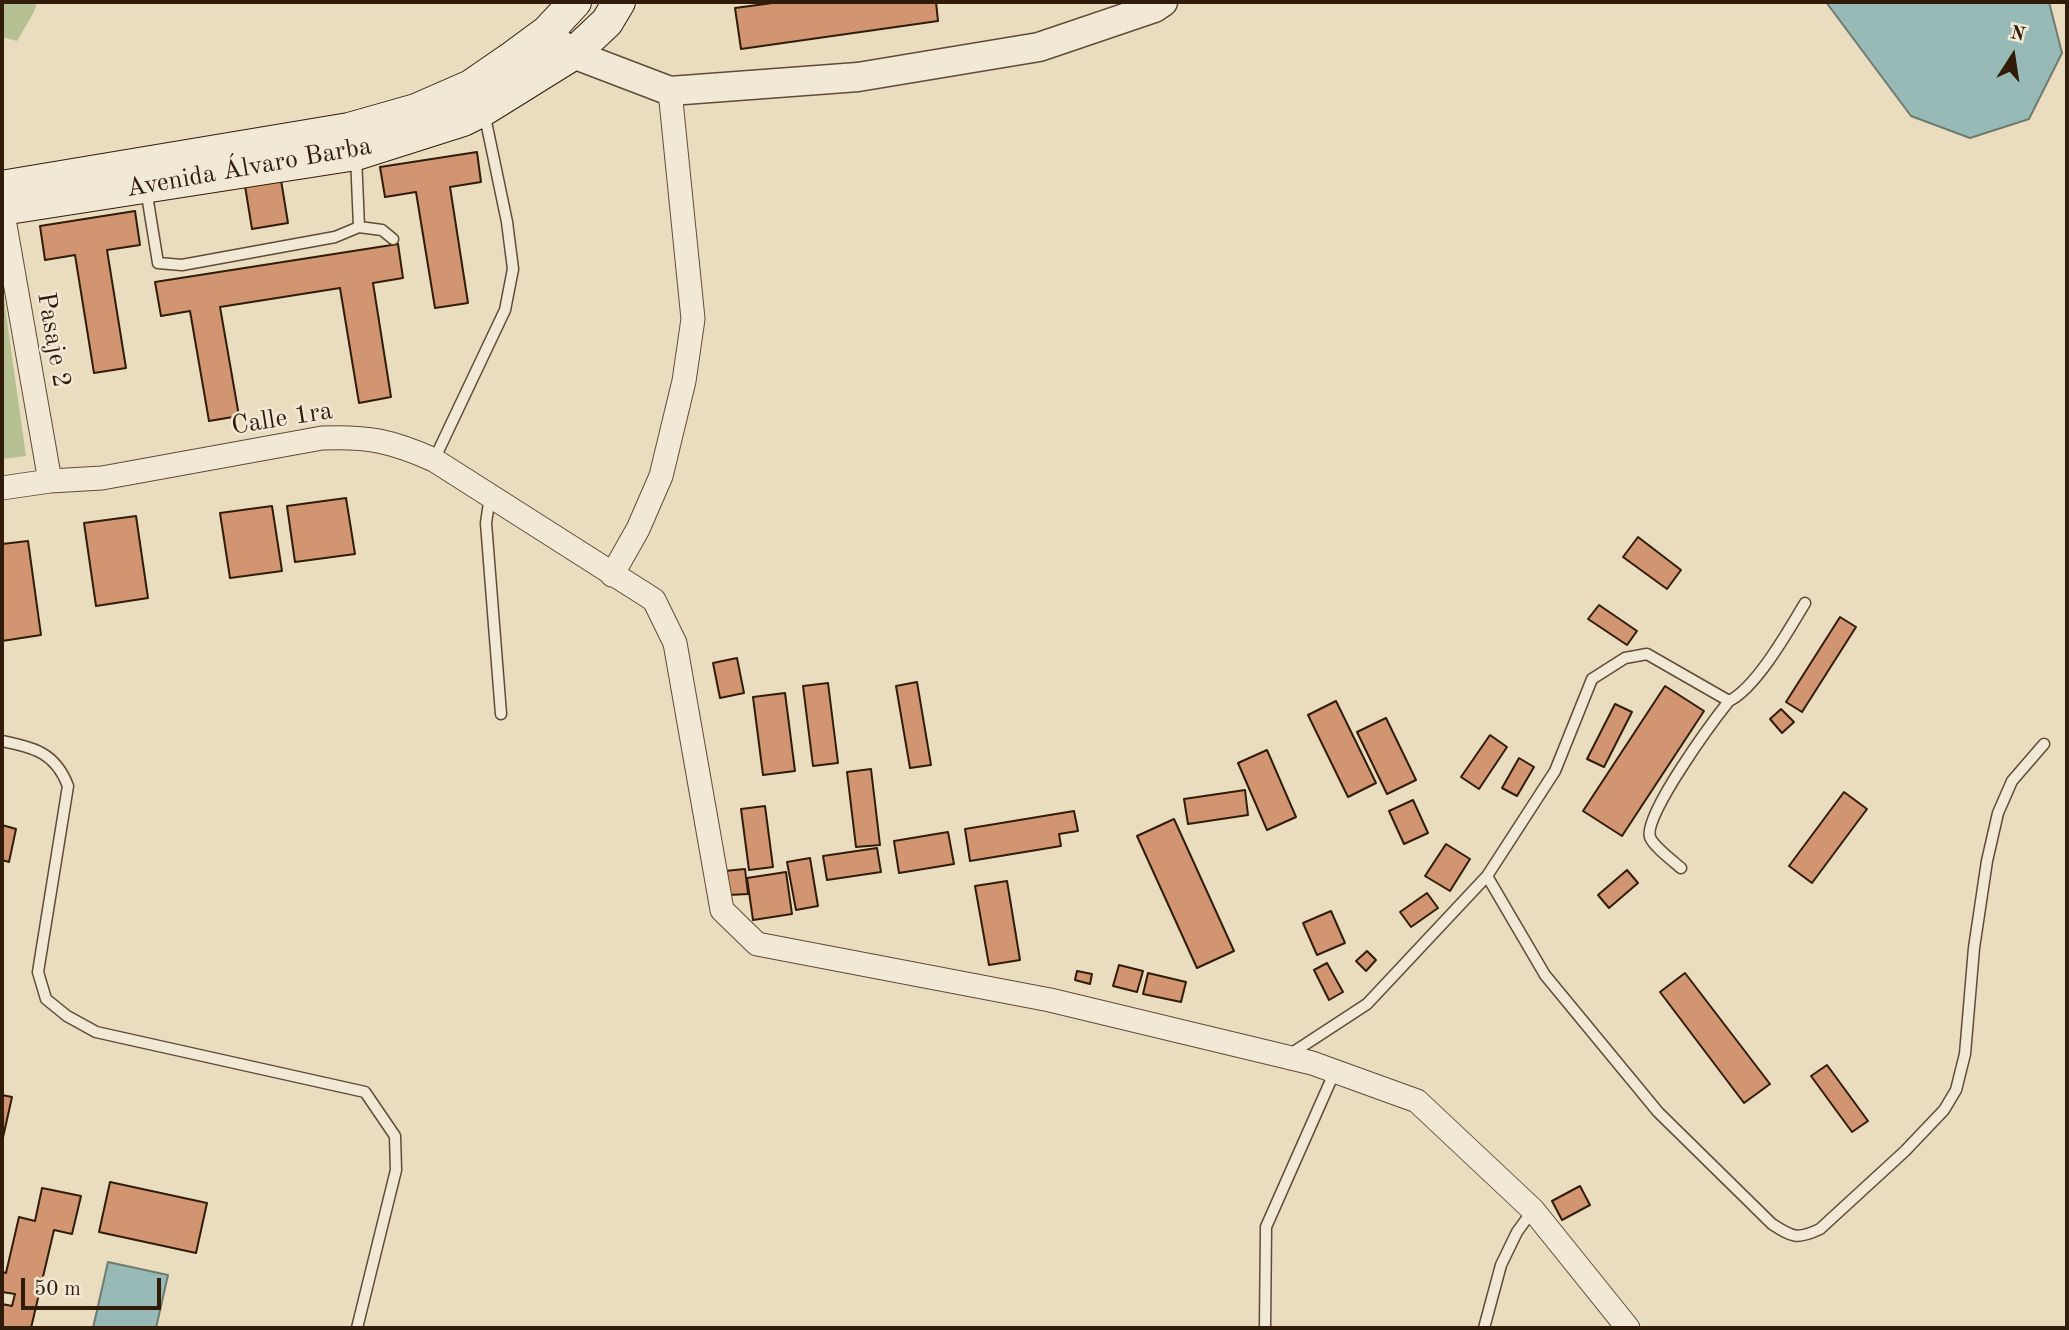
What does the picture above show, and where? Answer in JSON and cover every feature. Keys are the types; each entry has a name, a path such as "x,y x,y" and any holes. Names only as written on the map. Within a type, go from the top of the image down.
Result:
{"main road":[{"name":"Avenida Álvaro Barba","path":"2,187 349,129 415,110 471,86 547,32 575,2"},
{"name":"Avenida Álvaro Barba","path":"2,209 356,154 463,120 572,54 607,22 620,2"}],"street":[{"path":"547,32 572,54 670,91 859,77 1039,47 1154,8 1163,2"},
{"path":"612,575 638,529 661,476 684,381 693,319 670,91"},
{"name":"Pasaje 2","path":"2,209 50,481"},
{"name":"Calle 1ra","path":"2,488 50,481 103,478 321,438 354,437 383,441 434,460 654,600 674,643 722,910 757,944 1050,1000 1286,1057"},
{"path":"1286,1057 1417,1101 1533,1210 1628,1328"}],"lane":[{"path":"434,460 505,310 513,269 507,222 483,110"},
{"path":"356,154 359,227"},
{"path":"145,187 158,263 182,265 335,237 359,227 382,230 393,239"},
{"path":"490,496 486,523 501,714"},
{"path":"1681,868 1651,840 1649,828 1653,818 1711,723 1728,701 1741,695 1749,685 1781,643 1805,603"},
{"path":"1286,1057 1367,1004 1487,876 1555,771 1592,678 1625,657 1647,654 1728,701"},
{"path":"2,741 33,748 48,757 64,775 68,786 38,972 46,999 67,1016 96,1031 365,1092 395,1136 396,1170 357,1328"},
{"path":"1487,876 1545,975 1658,1112 1772,1224 1791,1236 1805,1237 1820,1230 1905,1151 1944,1110 1956,1090 1965,1054 1974,948 1987,860 1998,813 2011,781 2044,744"},
{"path":"1265,1328 1266,1227 1335,1072"},
{"path":"1484,1328 1501,1265 1517,1231 1533,1210"}],"green space":[{"path":"2,2 37,2 17,41 2,37"},
{"path":"2,285 26,456 2,459"}],"water":[{"path":"1826,2 2049,2 2062,53 2029,119 1970,138 1911,116"},
{"path":"108,1262 168,1275 156,1328 93,1328"}],"building":[{"path":"780,2 936,2 938,21 741,49 735,8"},
{"path":"477,152 481,182 450,187 468,303 435,308 416,192 385,197 380,167"},
{"path":"281,180 288,223 252,229 245,186"},
{"path":"135,211 140,245 107,250 126,368 94,373 75,255 45,260 40,226"},
{"path":"398,244 403,278 373,283 391,397 359,403 340,288 220,307 239,416 209,421 190,311 161,316 155,282"},
{"path":"346,498 355,554 295,562 287,506"},
{"path":"272,506 282,571 230,578 220,513"},
{"path":"136,516 148,598 96,606 84,523"},
{"path":"1638,537 1681,570 1667,589 1623,557"},
{"path":"28,541 41,635 2,641 2,544"},
{"path":"1599,605 1637,631 1627,645 1588,619"},
{"path":"1840,617 1856,627 1802,712 1786,702"},
{"path":"737,658 744,693 720,698 713,663"},
{"path":"917,682 931,765 910,768 896,686"},
{"path":"828,683 838,763 813,766 803,686"},
{"path":"1665,686 1704,711 1622,836 1583,811"},
{"path":"785,693 795,771 763,775 753,697"},
{"path":"1336,701 1376,783 1348,797 1308,715"},
{"path":"1615,704 1632,712 1604,767 1587,759"},
{"path":"1781,709 1794,722 1782,733 1770,719"},
{"path":"1386,718 1416,780 1387,794 1357,732"},
{"path":"1490,735 1507,747 1479,789 1461,777"},
{"path":"1267,750 1296,817 1267,830 1238,763"},
{"path":"1519,758 1534,767 1517,796 1502,788"},
{"path":"871,769 880,845 856,847 847,772"},
{"path":"1245,790 1248,815 1188,824 1184,799"},
{"path":"1844,792 1867,809 1812,883 1789,866"},
{"path":"1413,800 1428,833 1404,844 1389,811"},
{"path":"765,806 773,867 749,870 741,809"},
{"path":"1074,811 1078,831 1059,834 1061,846 970,861 965,829"},
{"path":"1174,819 1234,951 1197,968 1137,836"},
{"path":"2,825 16,829 9,862 2,860"},
{"path":"948,832 954,864 899,873 894,841"},
{"path":"1446,844 1470,859 1450,891 1425,876"},
{"path":"877,848 881,872 827,880 823,856"},
{"path":"810,858 818,906 796,910 787,862"},
{"path":"745,869 748,894 728,895 725,871"},
{"path":"1627,870 1638,883 1609,908 1598,895"},
{"path":"786,872 792,914 753,920 747,878"},
{"path":"1007,881 1020,960 989,965 975,886"},
{"path":"1427,893 1438,908 1411,927 1400,912"},
{"path":"1331,911 1345,943 1317,955 1303,923"},
{"path":"1367,951 1376,960 1366,971 1356,961"},
{"path":"1327,963 1343,992 1329,1000 1314,970"},
{"path":"1119,965 1143,971 1137,992 1113,986"},
{"path":"1077,971 1092,974 1090,984 1075,980"},
{"path":"1148,973 1186,982 1181,1002 1143,994"},
{"path":"1685,973 1770,1084 1744,1103 1660,992"},
{"path":"1827,1065 1868,1121 1852,1132 1811,1076"},
{"path":"2,1095 12,1097 2,1142"},
{"path":"110,1182 207,1203 196,1253 99,1232"},
{"path":"1580,1186 1590,1205 1562,1220 1552,1201"},
{"path":"42,1188 81,1196 72,1234 54,1230 31,1328 2,1328 2,1304 12,1306 15,1294 2,1292 2,1272 6,1273 19,1217 35,1221"}]}
